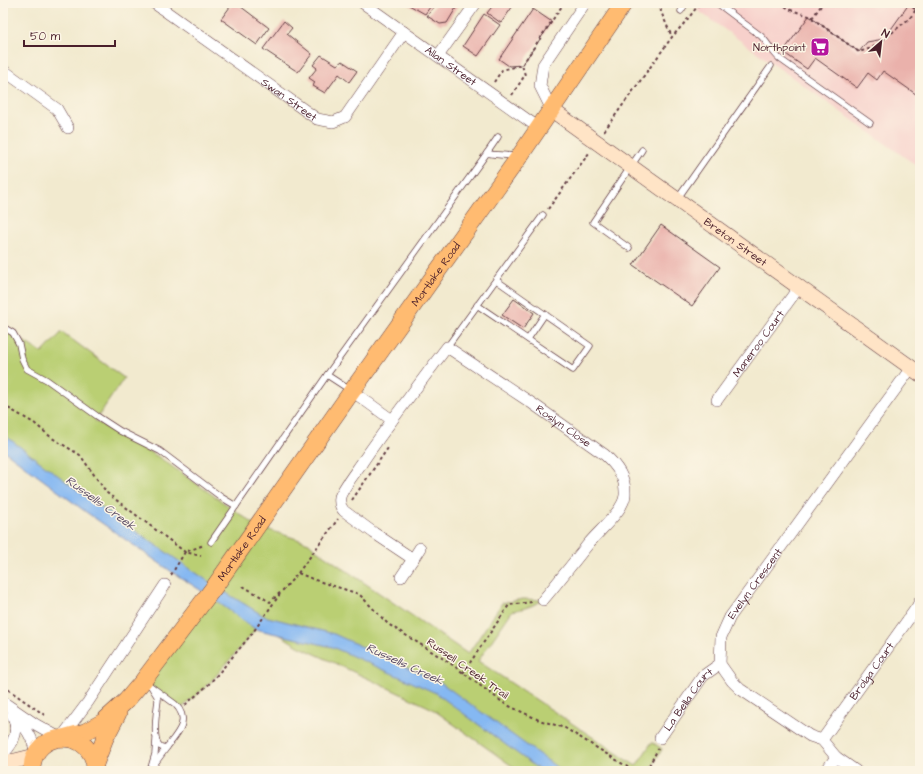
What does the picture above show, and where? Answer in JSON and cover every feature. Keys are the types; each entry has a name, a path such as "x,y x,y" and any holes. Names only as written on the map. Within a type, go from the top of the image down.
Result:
{"main road":[{"name":"Mortlake Road","path":"34,760 45,744 50,741 85,732 103,722 126,701 148,685 208,596 352,391 552,110 624,3"},
{"name":"Mortlake Road","path":"96,768 105,738 126,701"},
{"path":"62,738 74,740 84,745 91,754 96,768"}],"street":[{"name":"Swan Street","path":"154,3 317,119 333,122 345,117 404,32"},
{"name":"Allan Street","path":"363,3 539,128"},
{"path":"438,56 476,3"},
{"path":"552,110 540,86 543,65 585,3"},
{"path":"3,70 58,109 68,128"},
{"name":"Breton Street","path":"552,110 916,371"},
{"name":"Maneroo Court","path":"717,400 799,287"},
{"path":"413,559 347,513 342,508 340,496 392,420 447,347"},
{"name":"Roslyn Close","path":"447,347 534,404 605,455 620,473 626,496 620,508 543,600"},
{"name":"Evelyn Crescent","path":"720,664 721,637 730,617 916,371"},
{"path":"352,391 392,420"},
{"path":"401,577 420,548"},
{"path":"4,704 62,738 88,702 165,585"},
{"name":"Brolga Court","path":"822,740 920,601"},
{"path":"720,664 732,682 740,689 810,736 822,740 836,757 856,771"},
{"name":"La Bella Court","path":"660,738 697,683 703,676 720,664"},
{"path":"3,754 11,745 16,730 13,718 4,704"},
{"path":"3,763 34,760 34,745 28,732 4,704"},
{"path":"826,771 836,757"}],"lane":[{"path":"680,11 686,3"},
{"path":"717,3 761,36 775,55 780,59 870,123"},
{"path":"677,200 771,66"},
{"path":"211,542 327,375 498,137"},
{"path":"629,248 593,222 642,150"},
{"path":"487,153 493,155 519,157"},
{"path":"447,347 543,215"},
{"path":"477,305 573,370 590,346 496,280"},
{"path":"528,339 545,314"},
{"path":"3,327 13,333 19,344 22,360 27,369 47,380 120,431 160,450 221,497 236,506"},
{"path":"327,375 352,391"},
{"path":"148,685 180,709 183,718 179,732 150,771"},
{"path":"148,685 155,692 158,700 155,754 150,771"},
{"path":"156,739 159,745 164,748 167,747"}],"path":[{"path":"492,85 502,70 522,65 564,3"},
{"path":"660,3 661,12 672,36"},
{"path":"543,215 672,36 700,3"},
{"path":"780,3 791,10 809,16 859,52 872,48 884,39 910,18 920,4"},
{"path":"812,18 823,3"},
{"path":"908,3 916,10"},
{"path":"510,98 526,75 522,65"},
{"path":"3,405 34,423 52,438 80,455 107,493 185,552 201,556"},
{"path":"180,709 208,685 251,635 283,590 338,519"},
{"path":"165,585 185,552 211,542"},
{"name":"Russell Creek Trail","path":"298,572 315,580 359,594 388,624 450,663 505,704 539,720 565,728 634,771"},
{"path":"243,586 270,602 283,590"},
{"path":"463,673 509,605 543,600"},
{"path":"3,686 48,718"},
{"path":"637,771 640,767 645,771 659,747 660,738"}],"shaded area":[{"path":"702,3 920,3 920,168 697,10"}],"green space":[{"path":"3,328 42,353 62,332 124,378 95,421 157,456 257,526 309,543 315,549 468,654 502,603 523,599 543,600 528,607 512,611 478,661 636,766 652,742 662,749 650,771 519,771 431,708 298,646 260,622 251,635 208,685 179,709 143,681 211,591 3,445"}],"water":[{"path":"3,434 92,501 215,586 264,616 334,634 440,682 562,771 541,771 436,693 332,647 255,629 208,595 172,572 86,512 3,450"}],"building":[{"path":"233,3 236,3 269,28 257,45 221,19"},
{"path":"411,3 433,3 425,14 409,5"},
{"path":"437,3 459,3 447,23 440,24 427,16"},
{"path":"495,3 515,3 501,23 487,13"},
{"name":"Northpoint","path":"909,4 916,10 920,4 920,97 883,71 877,80 868,73 857,88 815,58 807,69 783,52 809,16 859,52 867,42 884,39"},
{"path":"533,9 552,22 522,65 509,66 499,59"},
{"path":"484,14 500,25 478,56 463,46"},
{"path":"284,21 292,28 287,34 312,54 298,72 263,49"},
{"path":"321,55 337,65 342,61 357,71 349,82 339,74 325,93 313,86 315,82 309,78 317,68 313,65"},
{"path":"661,225 720,267 692,306 633,265"},
{"path":"514,299 534,313 523,329 502,315"}],"place":[{"name":"Northpoint","path":"820,47"}],"water label":[{"name":"Russells Creek","path":"101,503"},
{"name":"Russells Creek","path":"405,664"}]}
